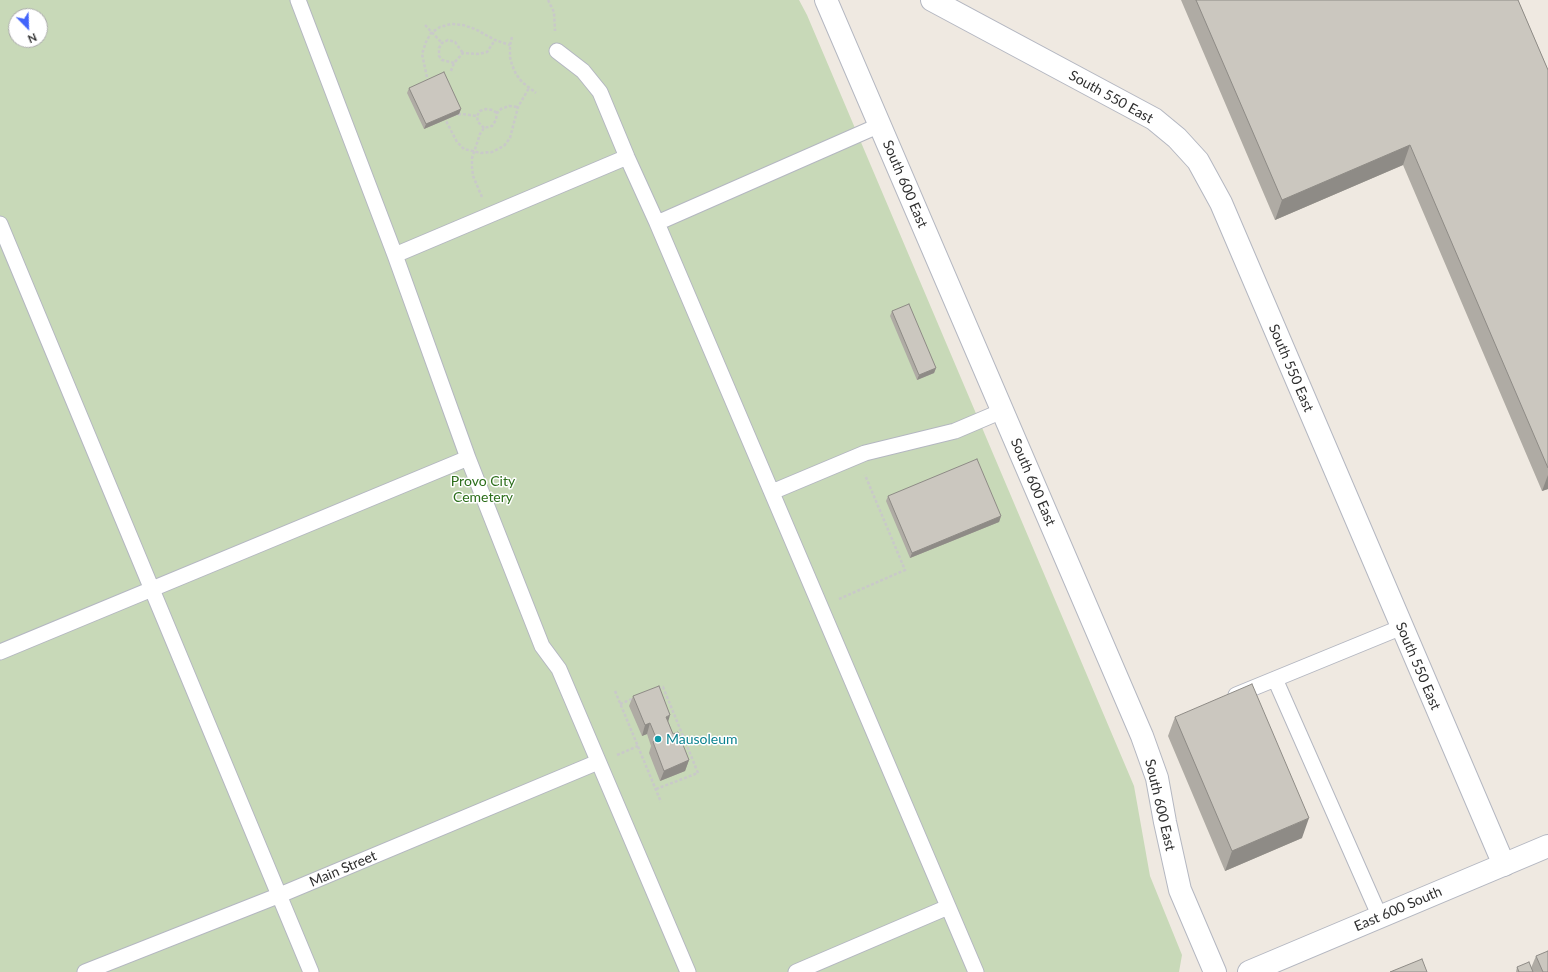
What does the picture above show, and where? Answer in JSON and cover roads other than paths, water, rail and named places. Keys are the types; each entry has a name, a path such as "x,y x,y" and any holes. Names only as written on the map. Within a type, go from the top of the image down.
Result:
{"street":[{"name":"South 600 East","path":"826,0 1142,736 1157,778 1180,890 1215,972"},
{"name":"South 550 East","path":"932,0 1154,119 1176,138 1198,161 1221,203 1504,865"},
{"name":"East 600 South","path":"1249,972 1548,846"}],"lane":[{"path":"298,0 394,255 468,458 542,646 559,669 688,972"},
{"path":"557,52 583,71 600,92 976,972"},
{"path":"657,223 880,126"},
{"path":"394,255 490,216 627,157"},
{"path":"0,224 311,972"},
{"path":"772,492 865,453 955,431 1002,411"},
{"path":"0,652 468,458"},
{"path":"1226,699 1402,626"},
{"path":"1275,679 1380,917"},
{"name":"Main Street","path":"86,972 280,895 598,762"},
{"path":"796,972 948,907"}],"place":[{"name":"Mausoleum","path":"658,739"}],"park label":[{"name":"Provo City Cemetery","path":"483,490"}]}
